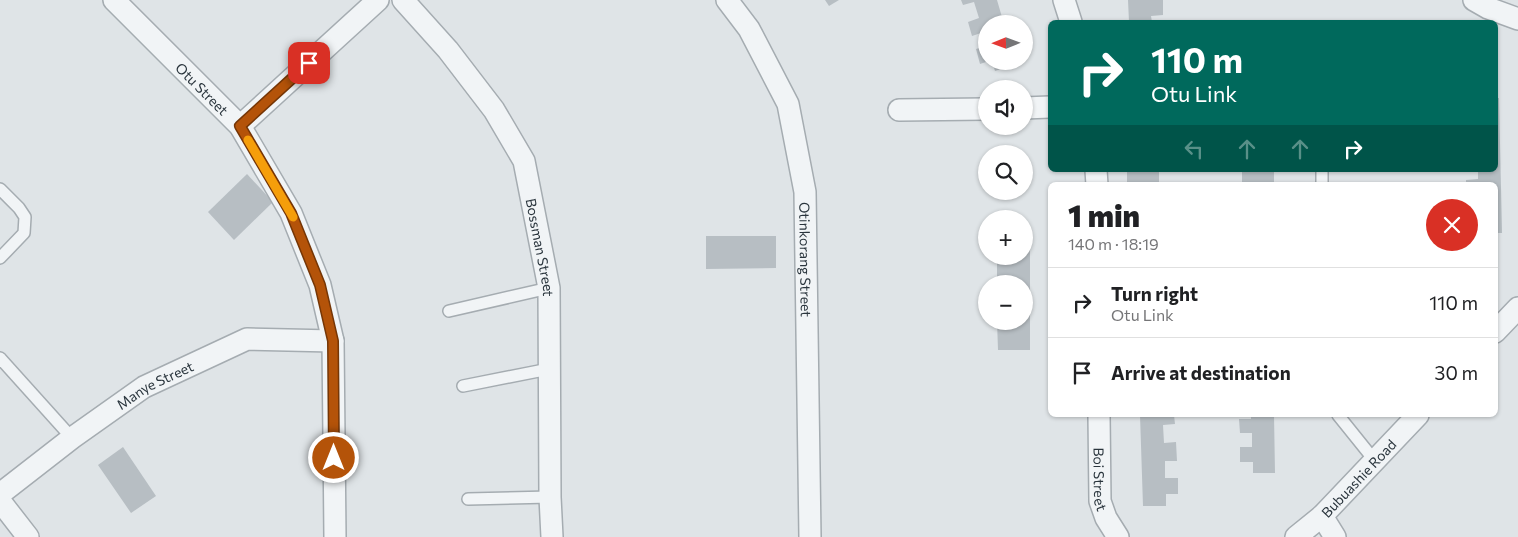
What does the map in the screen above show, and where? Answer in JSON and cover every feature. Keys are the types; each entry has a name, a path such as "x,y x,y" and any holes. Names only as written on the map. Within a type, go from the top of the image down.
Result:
{"street":[{"name":"Otu Street","path":"114,0 240,126 291,213 320,285 333,341 335,537"},
{"path":"240,126 378,0"},
{"name":"Bossman Street","path":"404,0 448,50 494,110 524,161 550,288 550,498 552,537"},
{"name":"Otinkorang Street","path":"727,0 748,29 788,104 805,192 810,537"},
{"path":"1064,0 1070,20"},
{"path":"1474,0 1488,8 1518,19"},
{"path":"1033,108 1048,108"},
{"path":"899,110 978,109"},
{"path":"1498,329 1518,308"},
{"name":"Manye Street","path":"0,494 72,438 144,387 247,339 333,341"},
{"name":"Boi Street","path":"1099,417 1100,501 1106,518 1118,537"},
{"name":"Bubuashie Road","path":"1296,537 1322,516 1416,417"},
{"path":"0,501 28,537"},
{"path":"1322,516 1335,537"}],"lane":[{"path":"0,189 19,208 25,217 24,233 0,258"},
{"path":"449,311 550,288"},
{"path":"0,358 72,438"},
{"path":"462,386 550,369"},
{"path":"1340,417 1375,461"},
{"path":"468,498 550,498"}],"building":[{"path":"825,0 839,0 829,6"},
{"path":"961,0 997,0 1001,15 978,15 974,2 963,5"},
{"path":"1128,0 1163,0 1163,15 1151,16 1152,20 1129,20"},
{"path":"978,18 978,34 972,36 968,22"},
{"path":"1499,98 1502,233 1498,233 1498,182 1466,182 1466,180 1478,179 1478,172 1498,172"},
{"path":"1127,172 1159,172 1159,182 1127,182"},
{"path":"1242,172 1274,172 1274,182 1242,182"},
{"path":"247,174 273,202 234,240 208,212"},
{"path":"706,236 776,236 776,268 706,269"},
{"path":"997,265 1030,265 1030,275 997,275"},
{"path":"997,330 1030,330 1030,350 998,350"},
{"path":"1140,417 1174,417 1175,424 1163,425 1164,443 1176,442 1177,461 1165,461 1165,478 1178,478 1178,494 1166,494 1166,506 1143,506"},
{"path":"1251,417 1274,417 1275,473 1253,473 1253,462 1240,462 1240,447 1252,447 1252,433 1240,433 1239,419 1251,419"},
{"path":"123,447 156,496 131,513 98,465"}],"slow traffic":[{"path":"248,140 293,217"}],"route":[{"path":"309,63 240,126 291,213 320,285 333,341 334,458"}]}
